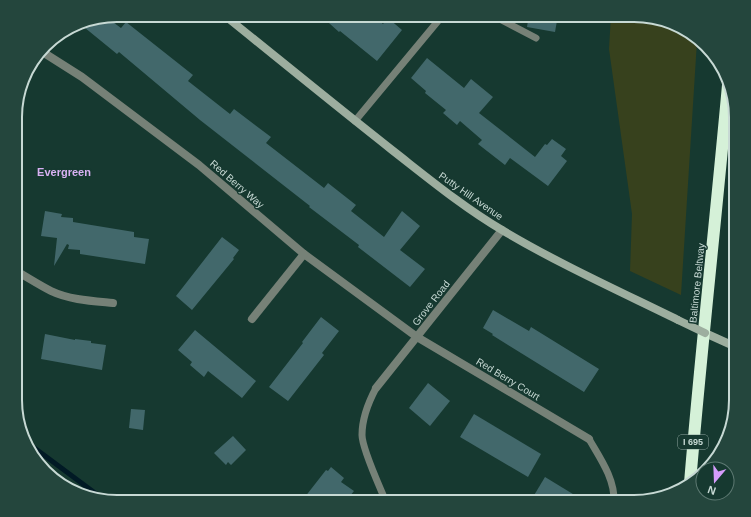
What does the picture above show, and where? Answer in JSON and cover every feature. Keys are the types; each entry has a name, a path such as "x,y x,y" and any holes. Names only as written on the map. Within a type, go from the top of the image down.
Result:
{"highway":[{"name":"Baltimore Beltway","path":"691,476 696,402 727,97"}],"main road":[{"name":"Putty Hill Avenue","path":"233,22 355,121 447,192 502,230 564,264 729,344"}],"street":[{"name":"Red Berry Way","path":"46,53 82,77 199,165 304,254 417,337"},
{"name":"Grove Road","path":"376,388 502,230"},
{"path":"252,319 304,254"},
{"path":"22,274 51,291 62,295 77,299 113,303"},
{"name":"Red Berry Court","path":"417,337 589,439"}],"lane":[{"path":"355,121 436,22"},
{"path":"505,22 536,38"},
{"path":"376,388 366,410 362,437 383,495"},
{"path":"589,439 607,470 614,495"}],"green space":[{"path":"611,22 641,22 659,25 682,35 697,46 681,295 630,271 632,214 609,49"}],"building":[{"path":"113,22 121,28 126,22 193,75 188,81 230,114 234,109 271,137 266,143 324,188 328,183 356,205 351,211 384,237 402,211 420,226 400,250 425,269 410,287 200,120 119,52 117,54 85,28"},
{"path":"328,22 381,22 383,24 385,22 393,22 402,30 377,61 340,31 339,32"},
{"path":"528,22 557,22 555,32 527,27"},
{"path":"427,58 464,88 471,79 493,97 479,113 535,157 545,144 547,145 552,139 566,149 561,156 567,161 548,186 510,158 505,165 478,144 482,140 460,121 457,125 443,113 446,110 425,93 426,91 411,78"},
{"path":"45,211 62,214 61,217 73,218 73,222 134,232 134,237 149,239 145,264 80,254 80,250 68,249 69,245 67,244 54,266 57,238 41,236"},
{"path":"222,237 239,250 233,258 234,259 192,310 176,296"},
{"path":"493,310 529,331 531,327 599,369 584,392 483,328"},
{"path":"321,317 339,331 322,353 324,355 288,401 269,387"},
{"path":"195,330 256,381 242,398 208,371 204,377 190,365 192,362 178,350"},
{"path":"45,334 75,340 91,341 91,343 106,345 102,370 41,359"},
{"path":"428,383 450,401 430,426 409,408"},
{"path":"131,409 145,410 143,430 129,428"},
{"path":"474,414 541,454 528,477 460,437"},
{"path":"233,436 246,450 231,465 228,462 226,465 214,453"},
{"path":"331,467 344,478 341,482 354,491 351,495 306,495 326,470 328,471"},
{"path":"545,477 575,495 534,495"}],"waterway":[{"path":"35,449 93,492"}],"district":[{"name":"Evergreen","path":"64,172"}]}
